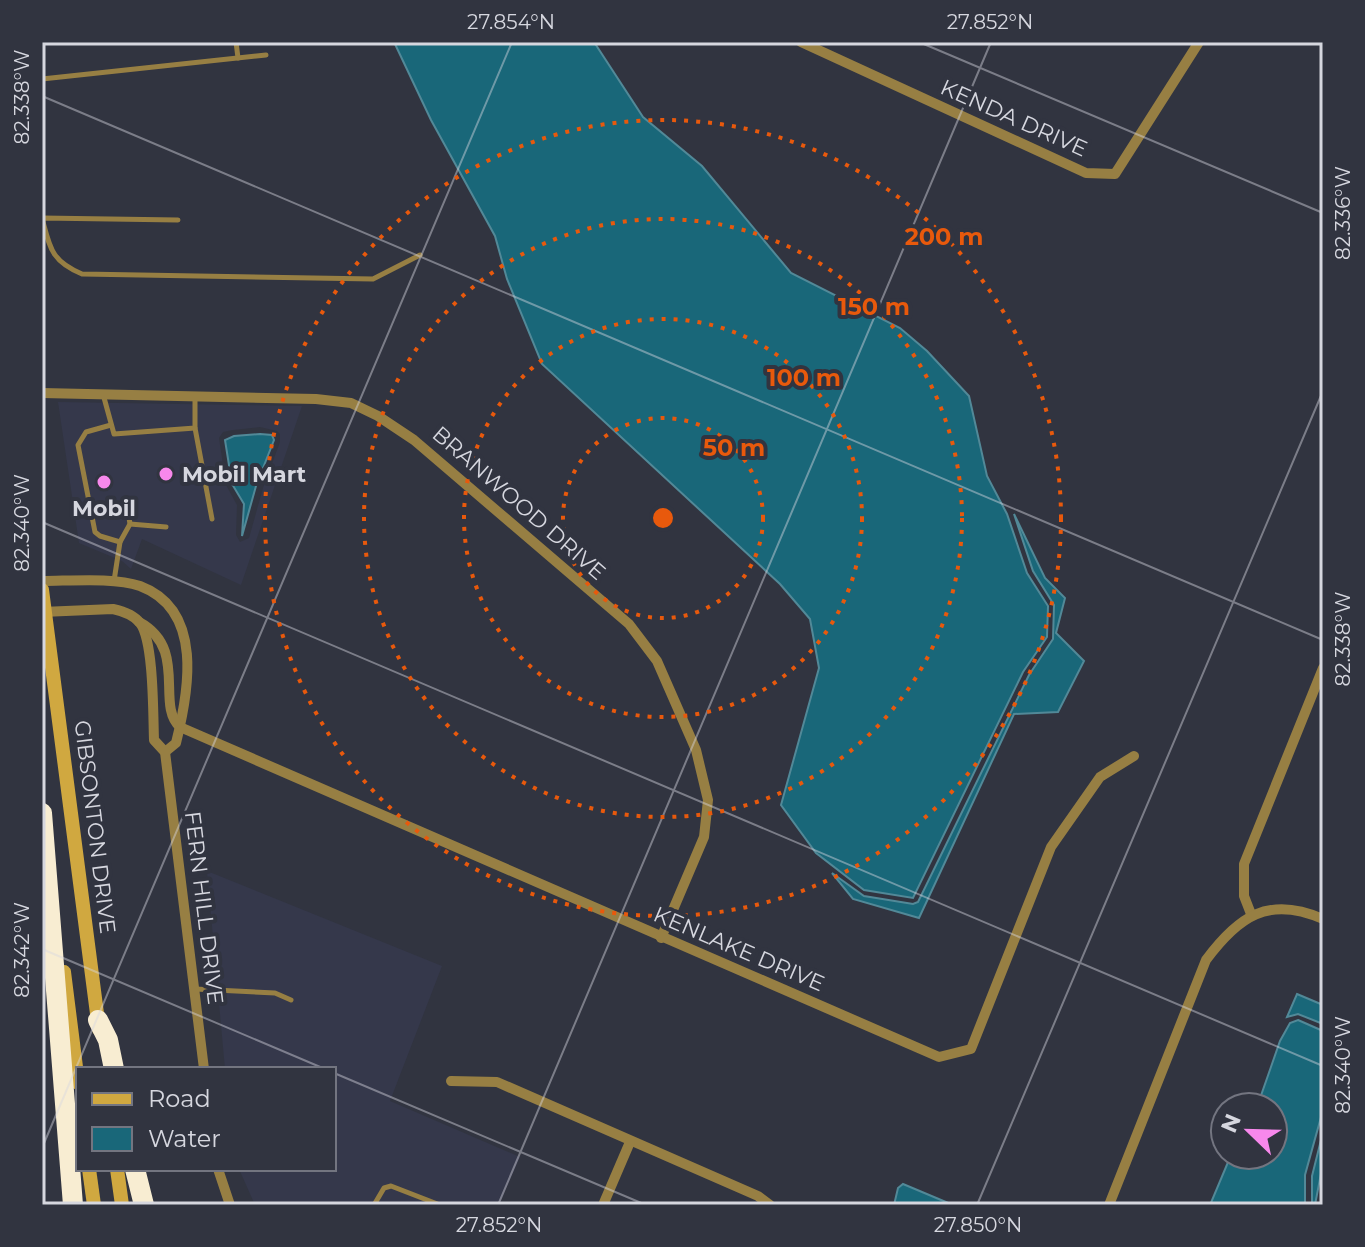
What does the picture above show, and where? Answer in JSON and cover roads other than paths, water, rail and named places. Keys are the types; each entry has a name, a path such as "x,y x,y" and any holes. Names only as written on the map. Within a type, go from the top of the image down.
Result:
{"highway":[{"path":"42,813 73,1205"},
{"path":"98,1020 108,1040 114,1067"},
{"path":"136,1171 144,1205"}],"main road":[{"name":"GIBSONTON DRIVE","path":"42,590 104,1067"},
{"path":"42,801 76,1067"},
{"path":"89,1171 94,1205"},
{"path":"117,1171 122,1205"}],"street":[{"name":"KENDA DRIVE","path":"801,42 1086,173 1115,174 1199,42"},
{"name":"BRANWOOD DRIVE","path":"42,393 316,399 351,403 378,416 414,440 629,624 657,661 696,750 708,800 704,837 661,938"},
{"path":"42,581 138,585 152,592 176,613 188,644 188,668 176,743 165,752"},
{"path":"43,612 113,609 153,629 165,647 172,715 180,727"},
{"name":"FERN HILL DRIVE","path":"139,622 147,640 154,740 165,752 204,1067"},
{"path":"1251,914 1244,896 1244,864 1323,668"},
{"name":"KENLAKE DRIVE","path":"180,727 939,1057 971,1049 1051,847 1100,777 1134,756"},
{"path":"1109,1205 1206,960 1226,933 1251,914 1271,910 1309,912 1323,919"},
{"path":"451,1081 497,1082 758,1196 770,1205"},
{"path":"603,1205 630,1142"},
{"path":"219,1171 230,1205"}],"lane":[{"path":"236,42 238,58"},
{"path":"42,79 266,55"},
{"path":"178,220 42,218 56,259 82,274 373,279 420,255"},
{"path":"103,394 114,434 195,428"},
{"path":"195,396 195,428 212,519"},
{"path":"111,425 86,432 78,445 95,532 120,542"},
{"path":"114,582 120,542 130,524 128,511"},
{"path":"130,524 166,527"},
{"path":"194,989 275,993 291,1000"},
{"path":"374,1205 384,1188 391,1186 440,1205"}],"water":[{"path":"394,42 594,42 643,117 702,166 791,273 900,328 927,351 969,396 987,476 1007,514 1027,573 1048,606 1047,637 1023,672 913,898 864,890 816,853 781,805 819,668 810,619 780,584 542,364 507,279 495,236 431,120"},
{"path":"272,435 274,440 256,486 242,536 244,504 232,484 225,440 234,436"},
{"path":"1014,514 1045,578 1065,598 1056,633 1084,661 1058,712 1014,714 919,918 853,899 832,873 864,896 913,904 918,902 1029,675 1053,639 1054,605 1033,571"},
{"path":"1297,994 1323,1005 1323,1024 1298,1014 1287,1017"},
{"path":"1298,1020 1323,1031 1323,1110 1305,1175 1305,1205 1210,1205 1224,1171 1289,1171 1289,1091 1263,1091 1280,1041 1290,1023"},
{"path":"1323,1132 1323,1163 1315,1205 1312,1205 1312,1176"},
{"path":"903,1184 953,1205 894,1205 898,1188"}],"place":[{"name":"Mobil Mart","path":"166,474"},
{"name":"Mobil","path":"104,482"}]}
